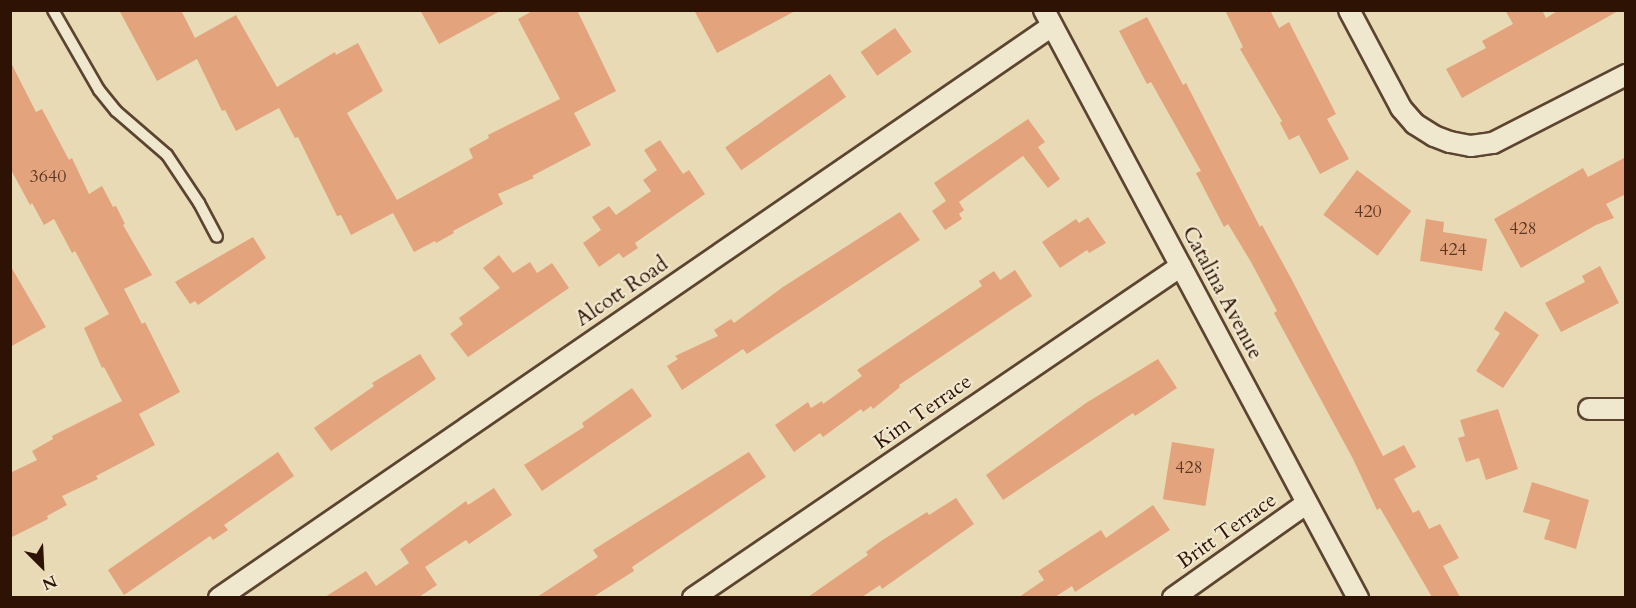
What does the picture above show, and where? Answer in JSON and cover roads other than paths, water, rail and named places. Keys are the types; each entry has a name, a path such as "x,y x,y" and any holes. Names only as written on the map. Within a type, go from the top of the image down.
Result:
{"street":[{"path":"1349,10 1401,108 1415,124 1434,136 1450,142 1472,146 1493,143 1626,75"},
{"name":"Catalina Avenue","path":"1048,18 1358,597"},
{"name":"Alcott Road","path":"219,597 1048,18"},
{"name":"Kim Terrace","path":"693,597 1181,266"},
{"path":"1589,409 1626,409"},
{"name":"Britt Terrace","path":"1173,597 1307,503"}],"lane":[{"path":"53,10 99,90 116,111 166,155 200,203 218,237"}]}
